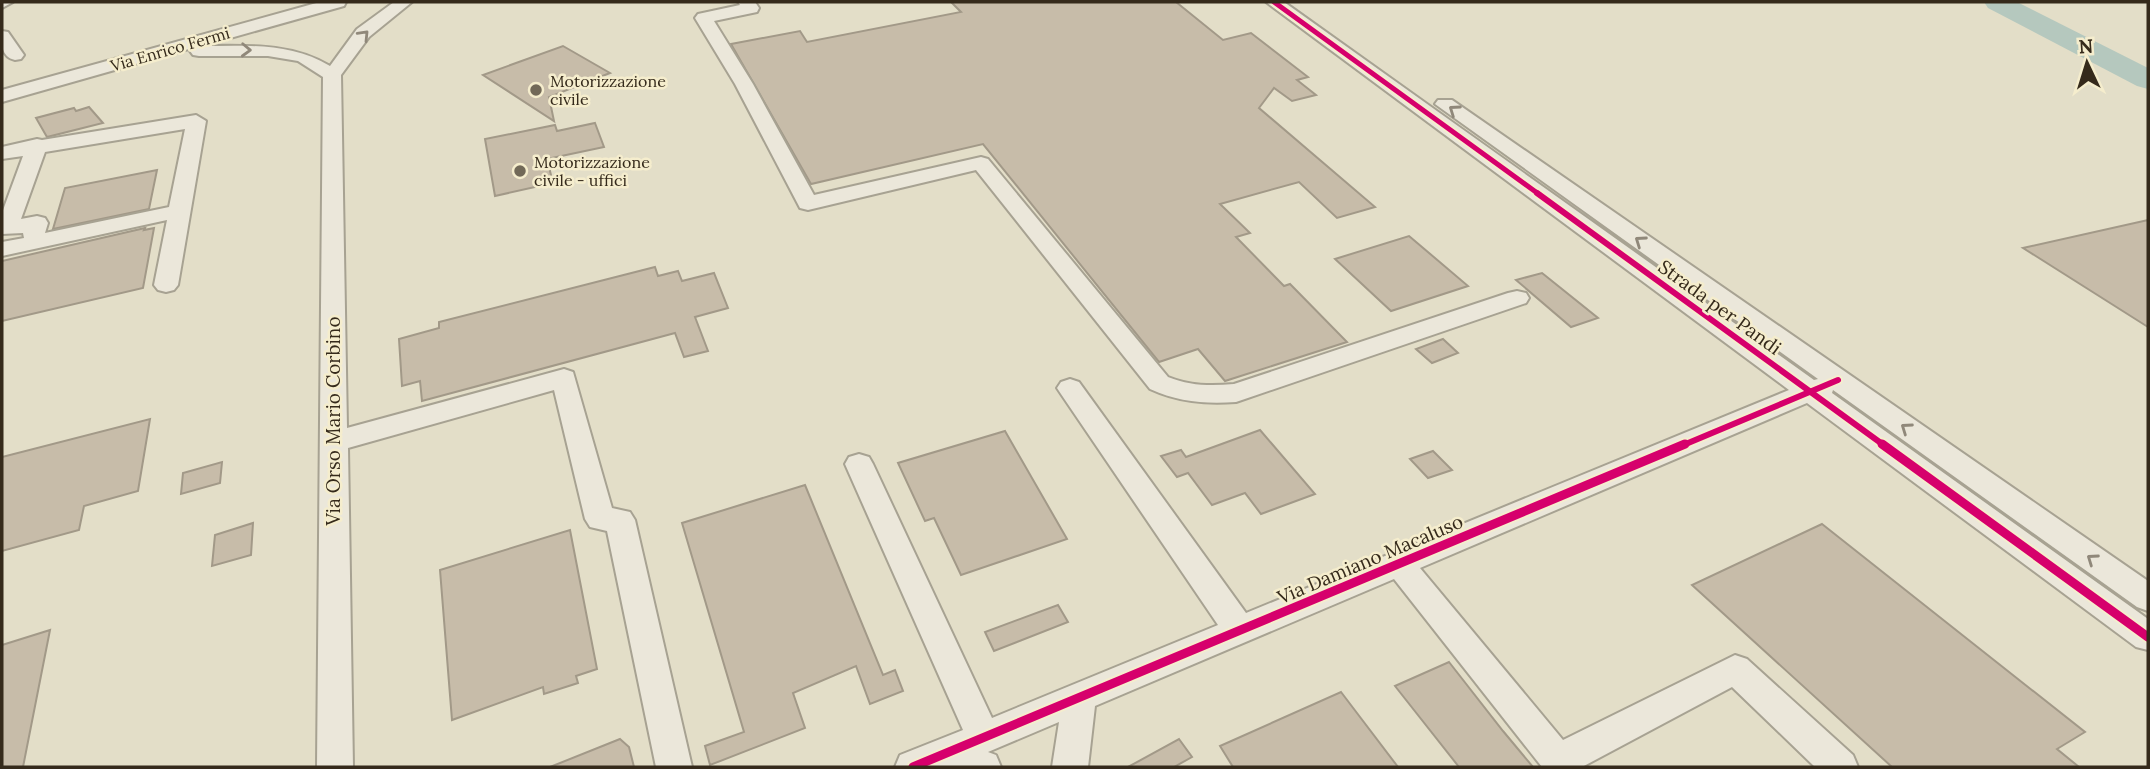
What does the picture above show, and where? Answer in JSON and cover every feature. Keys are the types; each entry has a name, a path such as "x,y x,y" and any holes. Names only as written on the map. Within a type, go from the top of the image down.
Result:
{"street":[{"name":"Via Enrico Fermi","path":"2,84 296,2"},
{"name":"Via Enrico Fermi","path":"2,96 338,2"},
{"path":"82,73 195,51 226,49 268,51 303,57 332,75 363,33 404,2"},
{"path":"746,2 751,8 704,18 744,84 808,203 981,163 1159,383 1176,392 1204,395 1236,393 1517,299"},
{"name":"Strada per Pandi","path":"1274,2 2148,636"},
{"name":"Strada per Pandi","path":"1299,2 2148,598"},
{"path":"2,36 15,55"},
{"name":"Via Orso Mario Corbino","path":"332,75 335,767"},
{"path":"2,153 37,145 196,121 166,285"},
{"path":"31,242 37,223 7,229 37,145"},
{"path":"2,249 180,211"},
{"path":"333,442 564,378 600,519 620,520 674,767"},
{"name":"Via Damiano Macaluso","path":"983,752 1079,698 1838,380"},
{"path":"1070,388 1240,630"},
{"path":"859,464 983,752 948,752 913,767"},
{"path":"1399,564 1561,764 1735,669 1840,767"},
{"path":"1070,767 1079,698"}],"building":[{"path":"951,2 1176,2 1223,40 1251,33 1308,77 1297,80 1316,95 1292,101 1274,88 1259,108 1375,207 1337,218 1299,182 1220,204 1250,233 1236,237 1284,286 1290,284 1347,342 1225,381 1198,349 1159,362 983,144 811,184 731,44 800,31 807,42 961,12"},
{"name":"Motorizzazione civile","path":"563,46 610,73 549,97 554,121 483,75"},
{"path":"89,107 103,123 47,137 36,118 74,108 76,111"},
{"name":"Motorizzazione civile - uffici","path":"595,123 604,147 547,159 553,183 495,196 485,139 555,125 557,131"},
{"path":"157,170 149,209 53,229 65,188"},
{"path":"2148,220 2148,327 2023,248"},
{"path":"145,228 144,230 154,228 143,288 2,321 2,261"},
{"path":"1409,236 1468,286 1391,311 1335,259"},
{"path":"655,267 658,276 678,271 682,281 714,273 728,308 695,317 708,351 684,357 675,333 422,401 420,381 402,386 399,339 439,328 439,322"},
{"path":"1542,273 1598,318 1571,327 1516,280"},
{"path":"1443,339 1458,353 1432,363 1416,349"},
{"path":"150,419 138,491 84,506 79,530 2,551 2,457"},
{"path":"1260,430 1315,494 1261,514 1245,493 1212,505 1188,473 1177,477 1161,456 1181,450 1186,457"},
{"path":"1005,431 1067,539 961,575 934,518 925,521 898,463"},
{"path":"1433,451 1452,470 1428,478 1410,459"},
{"path":"222,462 220,483 181,494 183,473"},
{"path":"805,485 883,675 895,670 903,691 870,704 856,666 793,693 805,728 710,765 705,746 744,732 682,523"},
{"path":"253,523 251,555 212,566 215,535"},
{"path":"1822,524 2085,732 2057,749 2079,767 1892,767 1692,585"},
{"path":"570,530 597,669 576,676 578,683 544,694 543,687 452,720 440,570"},
{"path":"1058,605 1068,622 994,651 985,632"},
{"path":"50,630 23,767 2,767 2,645"},
{"path":"1449,662 1533,767 1459,767 1395,686"},
{"path":"1341,692 1398,767 1233,767 1220,746"},
{"path":"620,739 629,747 634,767 550,767"},
{"path":"1179,739 1192,757 1174,767 1128,767"}],"waterway":[{"path":"1997,2 2148,80"}],"cycle path":[{"path":"1274,2 2148,637"},
{"path":"913,767 1838,380"}],"place":[{"name":"Motorizzazione civile","path":"536,90"},
{"name":"Motorizzazione civile - uffici","path":"520,171"}]}
